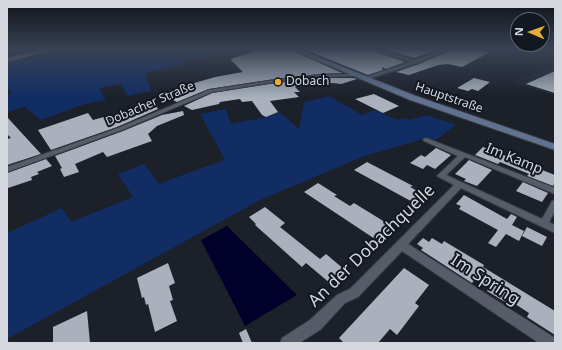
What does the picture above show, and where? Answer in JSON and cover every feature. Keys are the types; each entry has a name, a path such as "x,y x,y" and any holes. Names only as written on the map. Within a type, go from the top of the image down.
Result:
{"main road":[{"name":"Hauptstraße","path":"330,65 413,98 555,147"}],"street":[{"path":"371,77 407,65"},
{"name":"Dobacher Straße","path":"7,170 120,130 163,110 211,91 277,81 353,75"},
{"name":"Im Kamp","path":"426,140 555,190"},
{"name":"Im Kamp","path":"441,176 463,155"},
{"name":"An der Dobachquelle","path":"441,176 555,229"},
{"name":"An der Dobachquelle","path":"287,343 315,325 341,299 354,293 460,184"},
{"path":"544,224 555,203"},
{"name":"Im Spring","path":"401,245 550,343"}],"shaded area":[{"path":"7,65 181,65 145,73 151,91 128,96 121,84 99,88 106,100 82,105 41,120 25,107 7,112 7,95 12,93 7,89"},
{"path":"552,65 555,65 555,95 513,83"},
{"path":"329,96 362,115 375,110 397,120 403,118 410,120 427,115 456,125 434,141 426,138 362,157 260,200 7,339 7,233 62,208 71,222 133,197 118,174 144,164 159,184 225,160 200,114 226,109 231,124 266,117 279,112 299,129 304,102"},
{"path":"227,226 297,295 245,326 201,240"}],"building":[{"path":"236,65 325,65 342,73 275,79 209,89 177,102 165,96 173,93 168,91 193,85 191,84 215,77 243,72"},
{"path":"344,65 396,65 386,69 382,67 383,70 368,75"},
{"path":"415,65 437,65 409,75 396,72"},
{"path":"555,71 555,93 526,84"},
{"path":"320,78 357,79 341,84 333,83 295,87 300,92 294,92 299,97 270,101 278,112 266,117 262,115 252,101 242,102 240,99 220,102 219,104 192,110 184,106 212,93 275,83"},
{"path":"474,78 490,82 478,91 472,89 468,91 457,88"},
{"path":"374,94 399,106 383,113 355,99"},
{"path":"152,100 158,109 117,127 51,150 38,130 88,113 93,120 111,115 112,117 138,110 135,105"},
{"path":"183,111 184,115 157,126 148,134 152,141 107,157 103,152 75,164 79,172 64,177 60,169 62,168 55,156 162,115"},
{"path":"7,117 41,154 7,165 7,139 11,138 7,134"},
{"path":"483,147 555,175 555,182 553,186 527,176 529,174 500,162 498,164 475,155"},
{"path":"436,148 451,155 435,169 427,165 423,169 410,163 421,155 425,157"},
{"path":"46,159 52,166 37,172 39,174 31,177 32,180 8,188 7,173"},
{"path":"469,160 492,170 477,186 464,181 466,179 455,174"},
{"path":"367,162 413,186 410,187 427,196 418,205 354,170"},
{"path":"523,182 548,193 542,202 516,191"},
{"path":"318,183 337,195 334,196 350,206 354,203 393,227 378,241 304,192"},
{"path":"464,195 507,219 511,214 517,217 512,225 524,231 519,241 506,234 496,247 488,243 498,230 459,209 461,206 456,204"},
{"path":"265,207 285,223 280,227 320,259 326,254 345,270 331,284 306,263 302,267 255,225 256,224 249,217"},
{"path":"527,227 547,237 542,246 522,236"},
{"path":"423,238 429,242 432,238 442,244 444,241 555,311 555,335 527,317 529,313 512,302 510,305 487,291 489,288 475,279 472,283 421,250 423,248 417,244"},
{"path":"168,263 175,283 169,286 173,300 170,301 177,321 155,332 148,304 146,305 144,297 142,298 137,278"},
{"path":"404,268 429,285 415,303 419,306 397,335 390,329 378,343 344,343 339,338"},
{"path":"87,311 90,343 53,343 53,327"},
{"path":"246,329 252,343 243,343 239,333"}],"place":[{"name":"Dobach","path":"278,82"}]}
